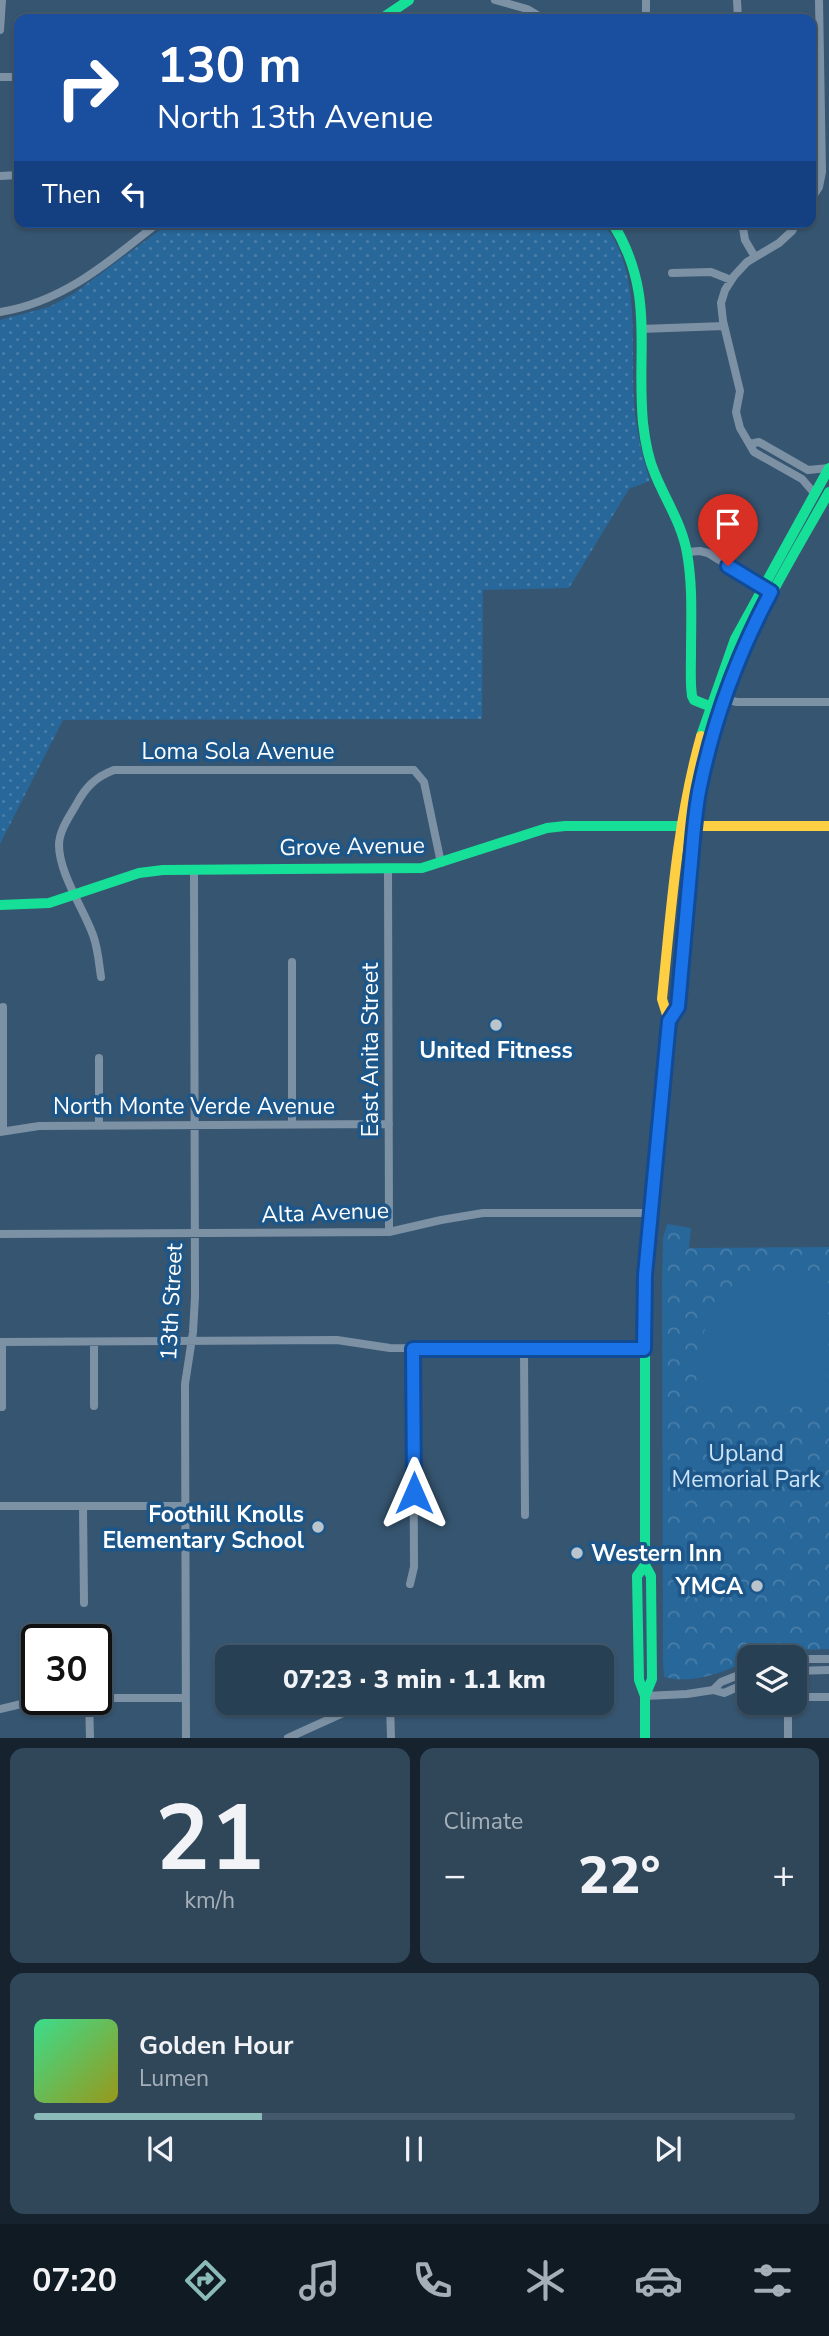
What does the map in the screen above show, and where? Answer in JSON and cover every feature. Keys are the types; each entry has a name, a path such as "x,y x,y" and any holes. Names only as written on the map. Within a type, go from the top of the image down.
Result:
{"main road":[{"path":"388,14 409,0"},
{"path":"616,228 624,239 635,268 648,449 658,479 680,523 687,552 690,581 691,690 694,700 709,706"},
{"path":"669,1021 678,1007 701,783 724,699 767,589 829,468"},
{"path":"645,1738 645,1696 639,1680 637,1576 645,1565 645,1275 669,1021 662,999 680,826 688,782 709,706 735,639 829,492"},
{"name":"Grove Avenue","path":"0,905 49,903 139,873 194,869 422,868 547,828 565,825 829,826"}],"street":[{"path":"0,30 2,0"},
{"path":"495,0 536,14"},
{"path":"816,192 825,159 825,101 819,0"},
{"path":"0,312 54,297 106,265 152,228"},
{"path":"743,228 745,240 755,257"},
{"path":"794,228 779,243 747,262 731,280 721,303 740,391 736,412 740,428 754,453 803,479 815,495"},
{"path":"672,273 710,272 731,280"},
{"path":"640,330 724,326"},
{"path":"750,444 759,442 808,470 829,468"},
{"path":"763,457 768,447"},
{"path":"803,479 808,470"},
{"path":"687,552 708,553 767,589"},
{"path":"724,699 737,702 829,702"},
{"name":"Loma Sola Avenue","path":"76,894 61,861 59,842 64,826 87,788 103,774 114,770 414,770 424,782 441,863"},
{"name":"East Anita Street","path":"388,868 389,1232"},
{"name":"13th Street","path":"186,1738 185,1384 192,1342 195,1297 194,869"},
{"path":"76,894 95,939 101,977"},
{"path":"292,962 292,1124"},
{"path":"1,1132 3,1007"},
{"path":"99,1058 99,1125"},
{"name":"North Monte Verde Avenue","path":"1,1132 39,1126 389,1124"},
{"name":"Alta Avenue","path":"0,1234 389,1232 483,1213 651,1213"},
{"path":"2,1408 1,1342 337,1340 413,1349 644,1349"},
{"path":"93,1342 94,1406"},
{"path":"410,1584 414,1567 413,1349"},
{"path":"524,1350 525,1515"},
{"path":"0,1506 185,1506"},
{"path":"83,1506 84,1603"},
{"path":"807,1659 829,1659"},
{"path":"807,1671 829,1670"},
{"path":"713,1690 721,1682 737,1676"},
{"path":"645,1696 713,1690 723,1693 737,1687"},
{"path":"807,1697 829,1697"},
{"path":"112,1698 185,1698"},
{"path":"0,1709 21,1704"},
{"path":"89,1715 90,1738"},
{"path":"288,1738 339,1715"},
{"path":"390,1715 391,1738"},
{"path":"788,1715 788,1738"}],"green space":[{"path":"163,228 605,228 623,261 629,284 635,413 650,481 629,489 569,588 483,590 482,719 63,720 0,844 0,320 49,307 73,294"},
{"name":"Upland Memorial Park","path":"667,1224 691,1228 689,1248 829,1247 829,1649 807,1650 807,1645 737,1645 737,1666 697,1678 664,1677 663,1238"},
{"path":"818,1271 828,1280 829,1399 822,1406 770,1407 741,1400 696,1399 702,1339 718,1307 736,1289 769,1273"}],"traffic: fast":[{"path":"388,14 409,0"},
{"path":"615,228 626,248 639,297 641,395 647,449 650,462 681,532 689,565 692,696 694,700 709,706"},
{"path":"701,736 735,639 829,468"},
{"path":"669,1021 678,1007 689,874 698,807 711,742 732,676 746,644 829,492"},
{"path":"0,905 49,903 139,873 163,870 422,868 547,828 703,826"},
{"path":"645,1696 652,1679 651,1576 645,1565 645,1275 655,1165"},
{"path":"645,1565 637,1576 639,1680 645,1696 645,1738"}],"traffic: slow":[{"path":"655,1165 669,1021 662,999 672,899 680,834 701,736"},
{"path":"703,826 829,826"}],"place":[{"name":"United Fitness","path":"496,1025"},
{"name":"Foothill Knolls Elementary School","path":"318,1527"},
{"name":"Western Inn","path":"577,1553"},
{"name":"YMCA","path":"757,1586"}],"route":[{"path":"414,1493 413,1349 644,1349 645,1275 659,1123 669,1021 678,1007 697,806 711,740 724,699 741,654 771,592 728,566"}]}
